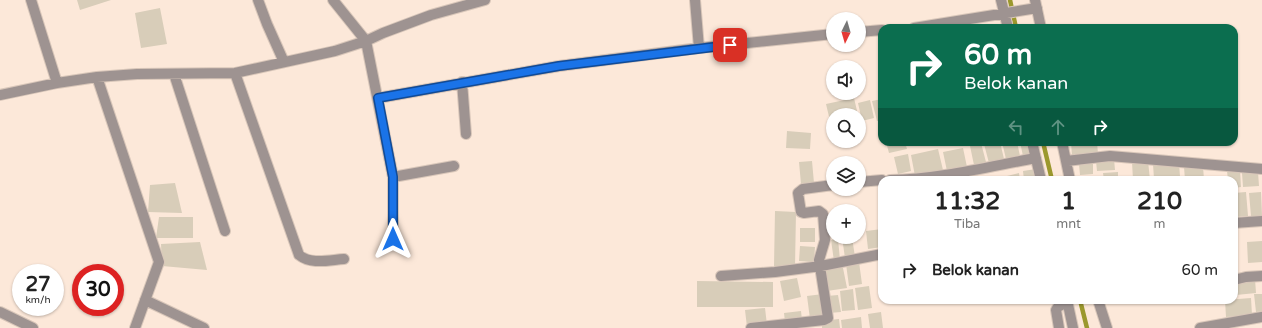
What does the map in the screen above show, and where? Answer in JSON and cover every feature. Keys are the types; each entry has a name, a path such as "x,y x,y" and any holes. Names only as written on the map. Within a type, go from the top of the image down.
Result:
{"street":[{"path":"31,0 56,83"},
{"path":"258,0 284,62"},
{"path":"333,0 366,41 393,177 393,239"},
{"path":"0,95 56,83 97,77 137,74 235,73 335,51 366,41 431,15 485,0"},
{"path":"695,0 699,48"},
{"path":"1001,0 1008,13 1008,24"},
{"path":"939,24 1008,13 1035,5 1040,24"},
{"path":"866,31 878,30"},
{"path":"378,98 559,66 699,48 826,35"},
{"path":"235,73 299,255 310,261 344,259"},
{"path":"174,74 199,156 225,231"},
{"path":"97,77 159,262 135,328"},
{"path":"462,82 466,134"},
{"path":"1033,146 1040,176"},
{"path":"1063,146 1069,176"},
{"path":"1066,161 1110,156 1262,169"},
{"path":"941,176 1036,158"},
{"path":"393,177 454,166"},
{"path":"866,181 878,180"},
{"path":"751,328 824,320 828,318 820,257 825,240 823,214 820,211 801,212 798,193 803,189 826,186"},
{"path":"1238,223 1262,221"},
{"path":"721,276 775,272 821,266 878,255"},
{"path":"1238,279 1262,276"},
{"path":"145,300 204,328"},
{"path":"1058,328 1056,310 1062,304"},
{"path":"1068,304 1073,328"},
{"path":"1101,304 1107,328"},
{"path":"0,312 33,328"},
{"path":"1200,328 1262,316"}],"building":[{"path":"77,0 111,0 80,10"},
{"path":"160,8 167,44 141,48 135,13"},
{"path":"845,100 854,100 856,108 827,108 826,104"},
{"path":"870,100 874,118 866,120 866,108 859,108 858,103"},
{"path":"878,100 878,121 877,121 872,101"},
{"path":"787,131 811,133 810,149 786,148"},
{"path":"887,146 906,146 907,149 889,153"},
{"path":"970,146 982,146 986,162 974,165"},
{"path":"985,146 1001,146 1004,159 989,163"},
{"path":"1003,146 1018,146 1020,156 1006,159"},
{"path":"1021,146 1032,146 1033,153 1023,156"},
{"path":"1071,146 1097,146 1098,154 1072,156"},
{"path":"963,148 967,167 947,171 943,152"},
{"path":"938,149 943,170 915,176 911,155"},
{"path":"908,154 911,171 898,174 894,157"},
{"path":"1114,159 1115,170 1097,171 1096,161"},
{"path":"812,161 814,183 801,184 799,162"},
{"path":"1148,161 1150,176 1133,176 1132,162"},
{"path":"1179,162 1180,176 1154,176 1153,164"},
{"path":"1093,163 1093,174 1080,175 1079,164"},
{"path":"1203,166 1204,176 1185,176 1184,167"},
{"path":"1036,169 1037,176 1024,176 1023,171"},
{"path":"1240,170 1241,187 1238,187 1238,176 1228,176 1227,171"},
{"path":"1118,172 1118,176 1103,176 1103,173"},
{"path":"1258,172 1259,186 1243,187 1242,173"},
{"path":"1019,173 1019,176 1007,176"},
{"path":"175,183 182,213 148,212 150,185"},
{"path":"1246,192 1248,216 1238,217 1238,193"},
{"path":"1261,192 1262,216 1251,216 1249,193"},
{"path":"775,211 796,212 795,267 774,266"},
{"path":"159,217 193,217 193,238 156,238"},
{"path":"800,228 815,228 815,242 800,242"},
{"path":"878,230 878,248 868,249 866,231"},
{"path":"1262,241 1262,262 1248,263 1247,242"},
{"path":"200,242 207,270 162,266 161,244"},
{"path":"832,244 838,244 840,260 834,261"},
{"path":"843,244 853,244 855,257 845,258"},
{"path":"800,246 815,247 814,262 799,261"},
{"path":"859,262 862,284 849,286 846,264"},
{"path":"842,263 847,288 827,291 823,266"},
{"path":"797,278 801,297 784,301 780,281"},
{"path":"1255,279 1256,293 1238,295 1238,281"},
{"path":"697,281 773,282 773,307 697,307"},
{"path":"869,286 872,308 858,310 855,288"},
{"path":"853,289 855,310 842,311 840,291"},
{"path":"823,294 826,317 810,319 807,296"},
{"path":"1254,294 1262,294 1262,311 1256,312"},
{"path":"838,295 841,312 829,313 827,296"},
{"path":"1251,298 1252,315 1226,317 1225,304 1238,304 1238,299"},
{"path":"765,308 767,325 747,327 745,310"},
{"path":"801,311 802,320 785,322 784,313"},
{"path":"881,312 883,328 870,328 868,314"},
{"path":"861,317 862,328 842,328 841,320"},
{"path":"839,319 840,328 822,328 822,321"}],"waterway":[{"path":"1010,0 1015,24"},
{"path":"1044,146 1051,176"},
{"path":"1081,304 1087,328"}],"route":[{"path":"393,239 393,177 378,98 559,66 730,45"}]}
